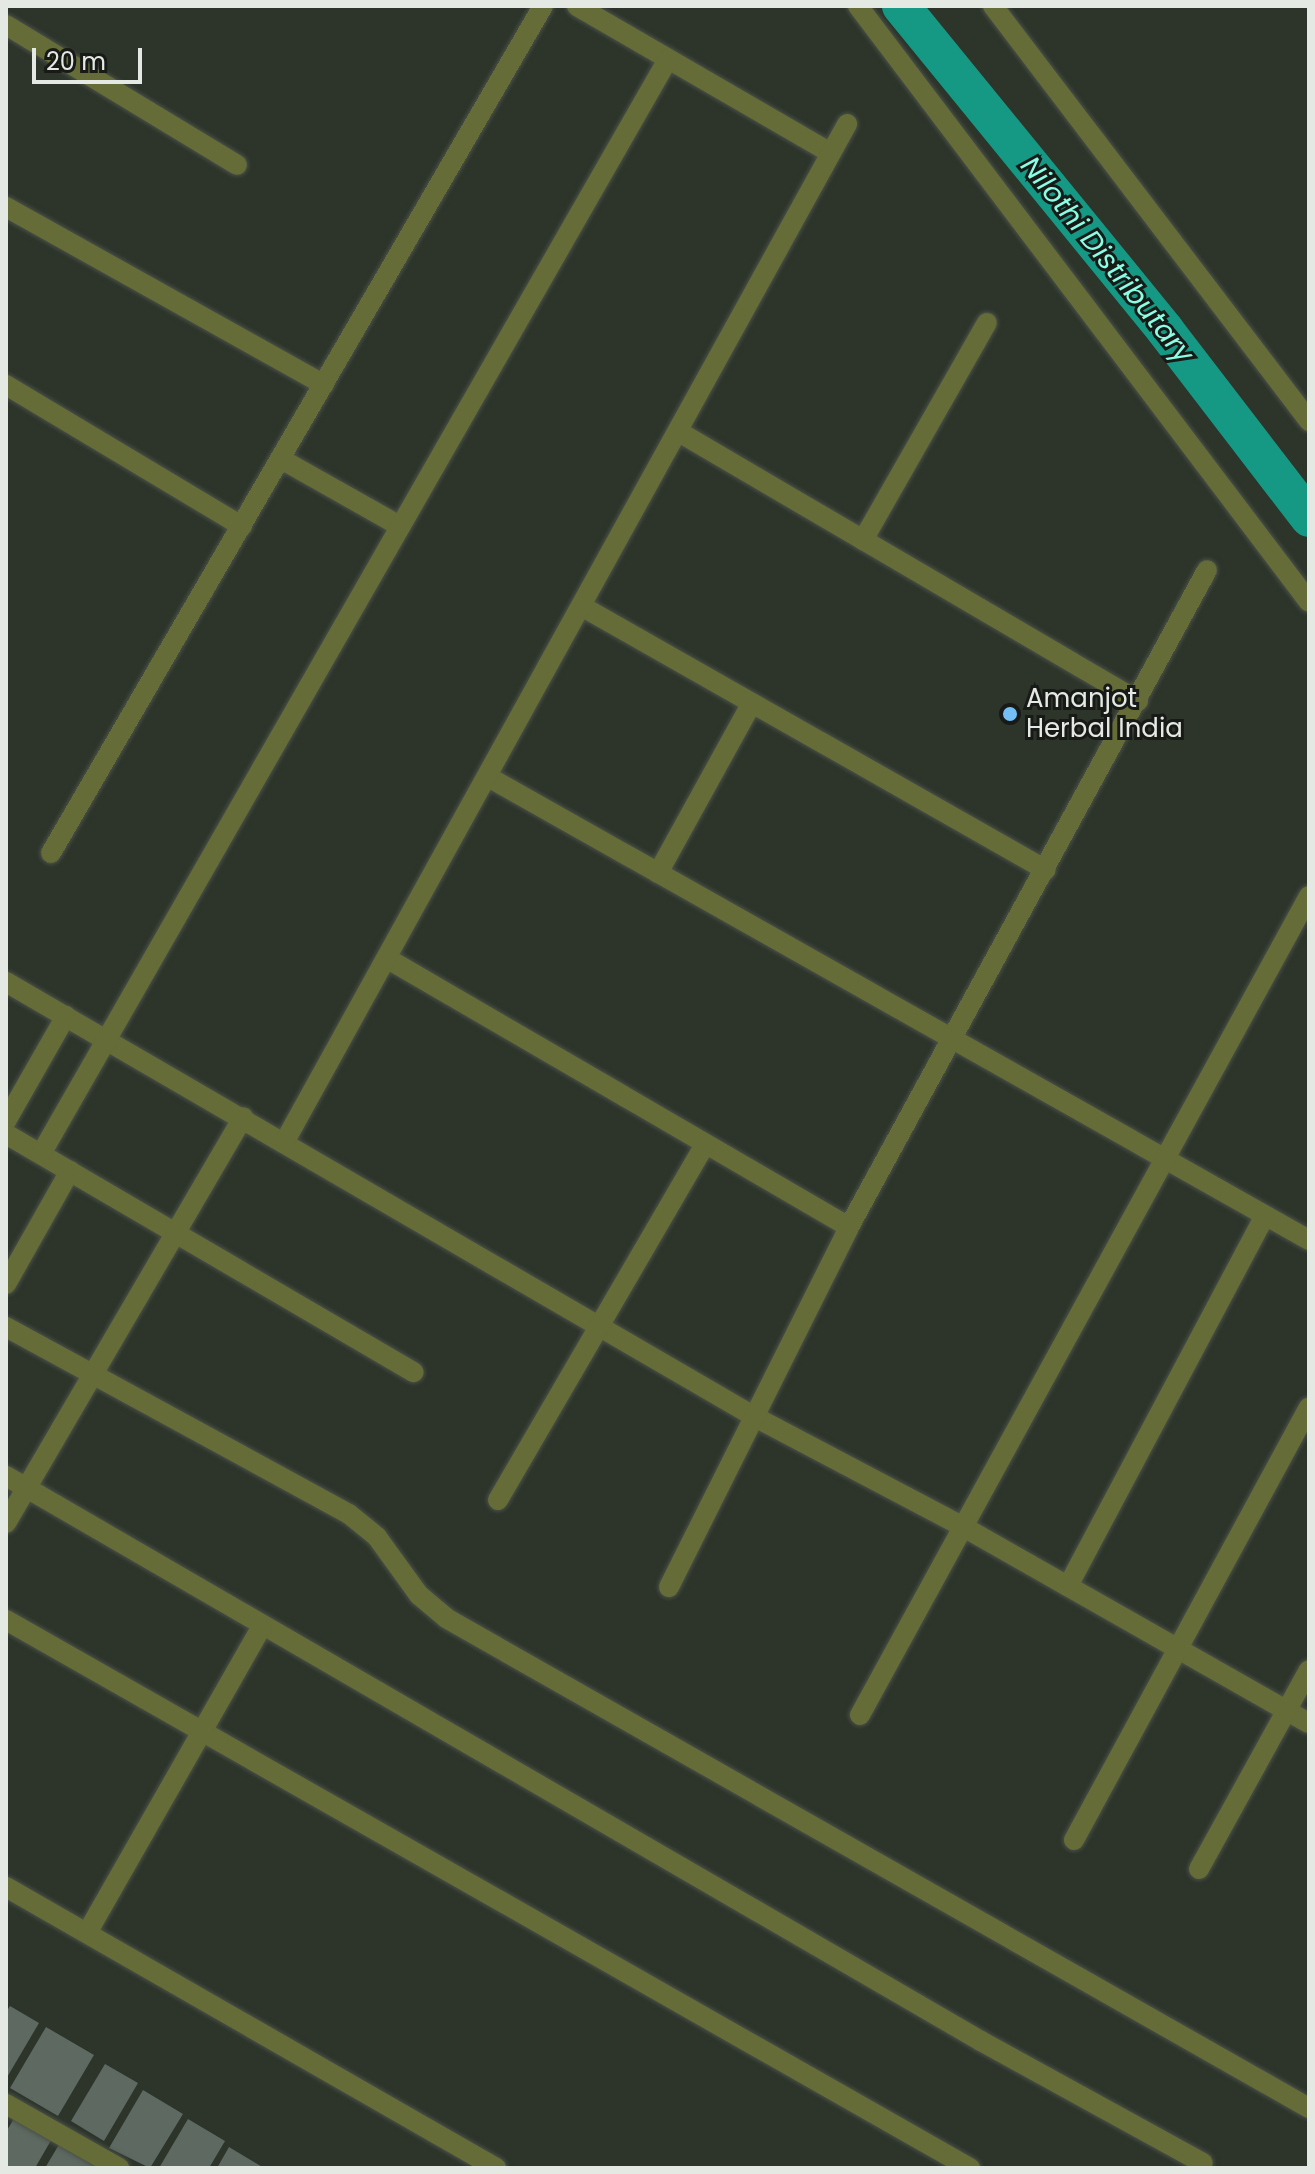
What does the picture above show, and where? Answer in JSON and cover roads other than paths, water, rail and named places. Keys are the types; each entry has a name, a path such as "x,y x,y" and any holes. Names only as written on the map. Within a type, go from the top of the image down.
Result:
{"street":[{"path":"51,853 543,6"},
{"path":"577,6 831,153"},
{"path":"858,6 1309,602"},
{"path":"993,6 1309,421"},
{"path":"6,25 237,165"},
{"path":"41,1154 668,59"},
{"path":"285,1141 490,778 847,124"},
{"path":"6,207 324,385"},
{"path":"863,540 987,323"},
{"path":"6,385 242,526"},
{"path":"679,432 1138,701"},
{"path":"281,459 400,526"},
{"path":"669,1587 849,1227 954,1041 1207,570"},
{"path":"583,607 1046,870"},
{"path":"658,873 752,703"},
{"path":"490,778 1309,1240"},
{"path":"860,1715 960,1525 1166,1159 1309,896"},
{"path":"388,959 849,1227"},
{"path":"6,982 285,1141 755,1417 960,1525 1309,1723"},
{"path":"6,1121 66,1016"},
{"path":"6,1523 243,1117"},
{"path":"6,1134 414,1372"},
{"path":"498,1500 705,1144"},
{"path":"6,1284 70,1171"},
{"path":"1068,1586 1265,1216"},
{"path":"6,1327 349,1514 377,1537 419,1595 446,1618 1309,2108"},
{"path":"1074,1840 1181,1650 1309,1408"},
{"path":"6,1476 262,1626 1203,2163"},
{"path":"6,1620 970,2168"},
{"path":"87,1933 262,1626"},
{"path":"1199,1869 1309,1670"},
{"path":"6,1887 496,2168"},
{"path":"6,2104 119,2168"}],"waterway":[{"name":"Nilothi Distributary","path":"901,6 1165,330 1309,518"}],"place":[{"name":"Amanjot Herbal India","path":"1010,714"}]}
